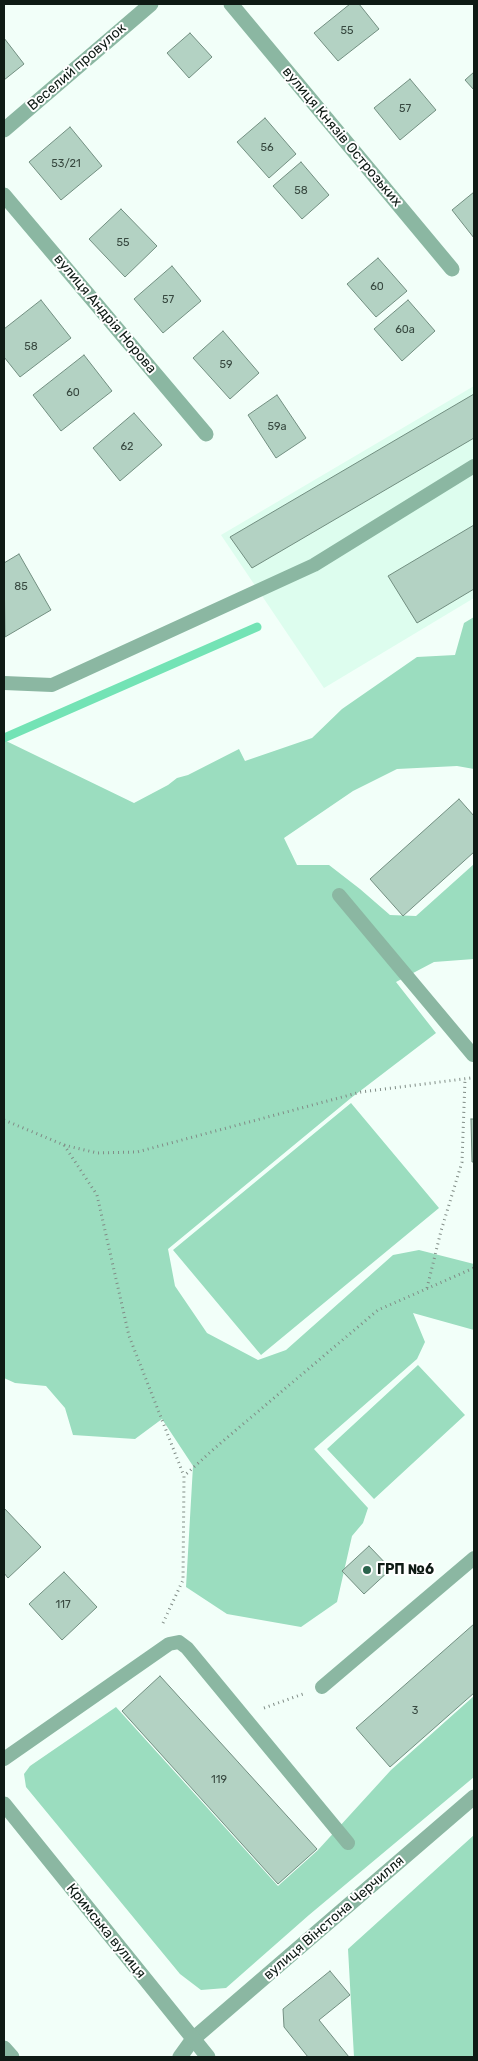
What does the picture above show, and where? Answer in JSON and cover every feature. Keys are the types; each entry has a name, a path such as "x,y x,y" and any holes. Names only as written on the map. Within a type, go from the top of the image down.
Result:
{"street":[{"name":"Веселий провулок","path":"4,130 151,4"},
{"name":"вулиця Князів Острозьких","path":"232,4 452,269"},
{"name":"вулиця Андрія Норова","path":"4,194 206,434"},
{"name":"вулиця Вінстона Черчилля","path":"180,2057 193,2039 474,1797"},
{"name":"Кримська вулиця","path":"4,1804 208,2057"},
{"path":"4,2048 12,2057"}],"lane":[{"path":"4,683 52,685 314,565 474,466"},
{"path":"339,895 474,1055"},
{"path":"322,1687 474,1558"},
{"path":"4,1759 155,1656 169,1644 179,1642 187,1648 348,1843"}],"path":[{"path":"4,1120 64,1145 97,1153 137,1152 361,1092 474,1078"},
{"path":"427,1289 441,1231 462,1162 465,1079"},
{"path":"64,1145 96,1195 130,1336 184,1476 183,1580 160,1629 155,1656"},
{"path":"184,1476 216,1446 378,1310 474,1268"},
{"path":"244,1716 322,1687"}],"shaded area":[{"path":"474,386 474,598 324,688 221,535"}],"green space":[{"path":"474,617 474,769 457,766 397,769 353,791 284,838 297,865 329,865 390,915 416,916 474,864 474,959 434,962 396,982 436,1033 351,1098 168,1249 175,1286 207,1333 258,1360 286,1350 393,1255 419,1250 474,1264 474,1330 413,1313 425,1342 417,1359 314,1449 368,1508 363,1523 352,1536 337,1602 301,1627 227,1614 186,1587 193,1466 162,1419 135,1439 73,1435 65,1408 46,1386 15,1383 4,1378 4,740 134,803 168,785 177,778 188,775 239,749 245,761 312,738 342,709 417,657 455,655 464,623"},
{"path":"351,1103 439,1208 261,1355 173,1250"},
{"path":"418,1365 465,1415 374,1499 327,1449"},
{"path":"474,1696 474,1777 309,1915 226,1988 201,1990 180,1974 26,1787 24,1774 30,1766 116,1707 278,1886 318,1850 391,1770"},
{"path":"474,1835 474,2057 354,2057 348,1949"}],"building":[{"path":"350,4 359,4 379,29 338,61 314,33"},
{"path":"190,33 212,57 189,78 167,53"},
{"path":"4,38 24,64 4,80"},
{"path":"474,72 474,90 465,80"},
{"path":"410,79 436,110 400,140 374,108"},
{"path":"265,118 296,154 269,178 237,142"},
{"path":"70,127 102,166 61,200 29,162"},
{"path":"301,162 329,195 302,219 273,186"},
{"path":"474,192 474,238 452,210"},
{"path":"121,209 157,246 125,277 89,239"},
{"path":"378,258 407,291 376,317 347,284"},
{"path":"172,266 201,301 163,333 134,299"},
{"path":"41,300 71,338 20,377 4,357 4,329"},
{"path":"408,300 435,331 402,361 374,329"},
{"path":"223,331 259,373 230,399 193,358"},
{"path":"84,355 112,391 61,431 33,395"},
{"path":"474,394 474,438 252,568 230,537"},
{"path":"277,395 306,438 276,458 248,415"},
{"path":"134,413 162,445 120,481 93,448"},
{"path":"474,525 474,589 417,623 388,576"},
{"path":"19,554 51,610 5,637 4,563"},
{"path":"459,799 474,816 474,852 403,916 370,879"},
{"path":"471,1119 474,1119 474,1162 472,1162"},
{"path":"4,1508 41,1547 8,1578 4,1573"},
{"name":"ГРП №6","path":"369,1546 391,1569 364,1594 342,1571"},
{"path":"64,1572 97,1607 62,1640 29,1604"},
{"path":"474,1624 474,1693 390,1767 356,1728"},
{"path":"160,1676 317,1849 278,1884 122,1711"},
{"path":"330,1971 350,1995 319,2020 349,2057 308,2057 284,2027 283,2009"}],"waterway":[{"path":"4,738 257,627"}],"place":[{"name":"ГРП №6","path":"367,1570"}]}
